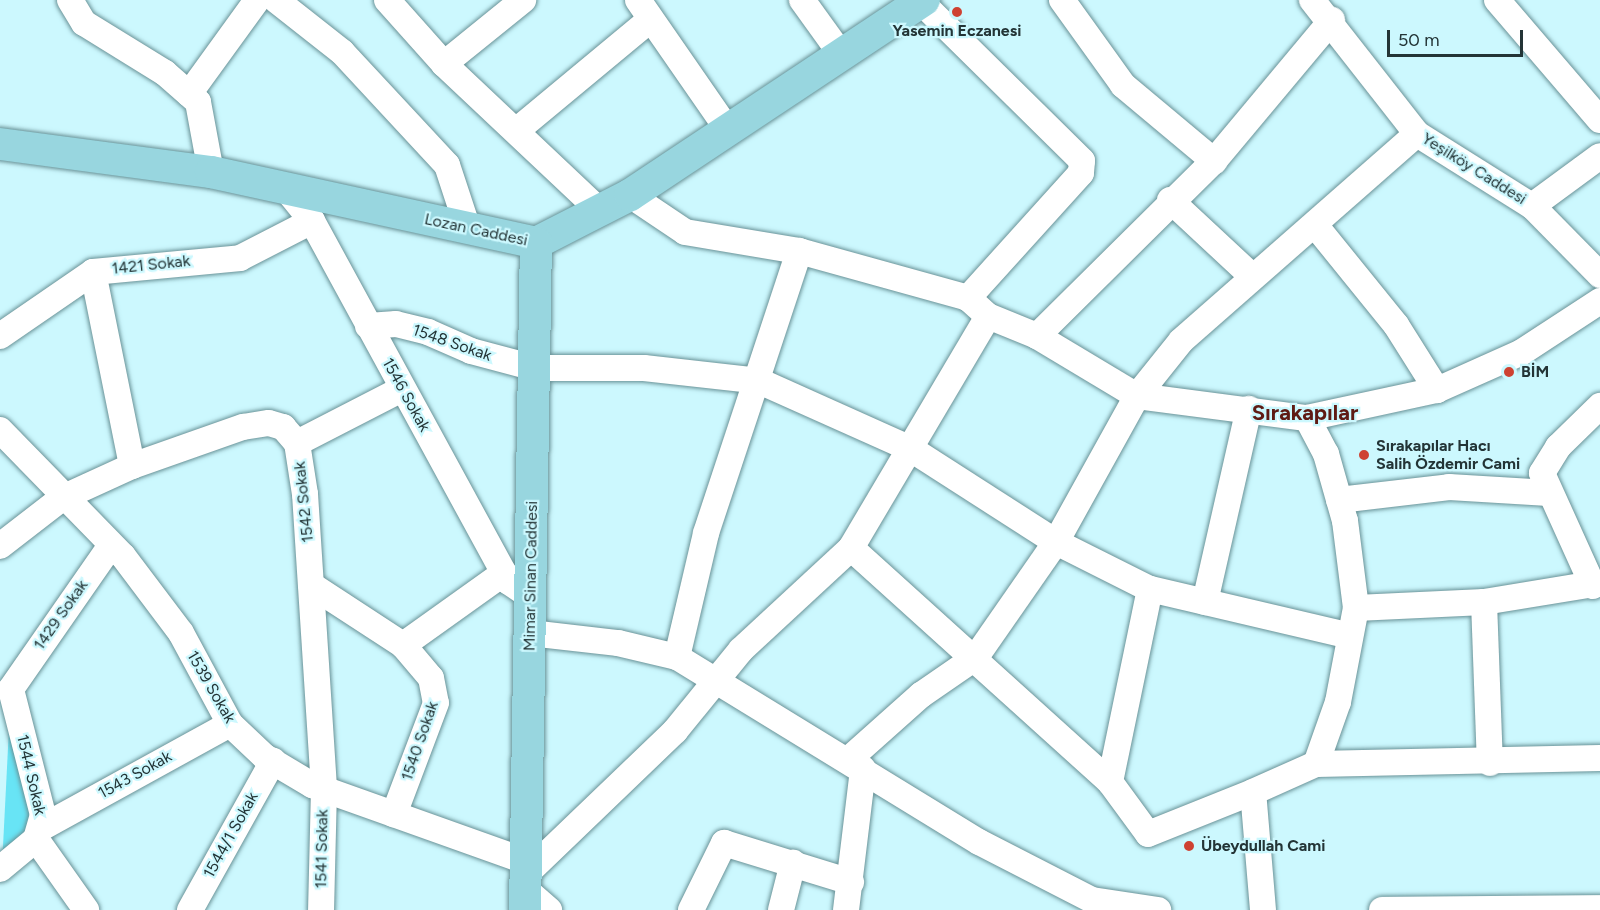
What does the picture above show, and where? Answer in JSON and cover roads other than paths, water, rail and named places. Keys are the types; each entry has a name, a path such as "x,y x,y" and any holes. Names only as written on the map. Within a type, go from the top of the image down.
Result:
{"main road":[{"name":"Lozan Caddesi","path":"0,144 211,172 536,243 601,212 630,195 921,1"},
{"name":"Mimar Sinan Caddesi","path":"525,884 536,243"}],"street":[{"path":"70,0 84,23 165,73 198,102 211,172"},
{"path":"189,94 257,0"},
{"path":"276,0 342,52 447,165 468,229"},
{"path":"387,0 444,64 601,212"},
{"path":"444,64 523,0"},
{"path":"802,0 841,54"},
{"path":"1062,0 1123,85 1215,161"},
{"path":"1497,0 1600,120"},
{"path":"921,1 1082,162 1081,173 968,298"},
{"path":"1037,336 1170,200 1215,161 1321,7"},
{"name":"Yeşilköy Caddesi","path":"1321,7 1417,134 1532,206 1600,275"},
{"path":"516,131 644,10 728,130"},
{"path":"846,910 850,882 856,765 921,695 976,657 1056,542 1137,396 1181,341 1417,134"},
{"path":"1532,206 1600,156"},
{"name":"1546 Sokak","path":"286,189 312,220 504,573 530,596"},
{"path":"630,195 685,232 799,251 968,298 988,316 1037,336 1137,396 1307,418 1437,390 1522,352 1600,301"},
{"path":"1170,200 1253,276"},
{"name":"1421 Sokak","path":"0,336 93,272 240,258 312,220"},
{"path":"1315,225 1396,325 1437,390"},
{"path":"677,657 706,533 759,381 799,251"},
{"path":"93,272 132,466"},
{"path":"549,910 525,884 675,731 713,679 851,548 988,316"},
{"name":"1548 Sokak","path":"368,326 396,324 428,332 471,351 535,368 644,368 759,381 911,449 1056,542 1150,589 1350,636"},
{"path":"297,443 402,389"},
{"path":"1356,608 1484,602 1597,585 1549,493 1542,473 1558,447 1600,406"},
{"path":"1205,602 1249,409"},
{"path":"1307,418 1326,454 1339,500 1356,608 1338,702 1316,764"},
{"name":"1542 Sokak","path":"0,546 62,498 132,466 269,423 283,427 297,443 311,585 324,789"},
{"name":"1539 Sokak","path":"0,430 62,498 111,545 181,633 230,724 273,761 324,789 394,814 525,884"},
{"path":"1339,500 1449,487 1549,493"},
{"name":"1429 Sokak","path":"0,666 26,664 111,545"},
{"path":"851,548 976,657 1110,782 1148,834 1316,764 1600,758"},
{"path":"403,645 504,573"},
{"name":"1540 Sokak","path":"311,585 403,645 431,678 436,703 394,814"},
{"path":"1110,782 1150,589"},
{"path":"1484,602 1490,762"},
{"path":"530,633 618,643 677,657 979,842 1092,900 1158,910"},
{"name":"1544 Sokak","path":"26,664 11,689 43,815 39,834 86,910"},
{"name":"1543 Sokak","path":"0,869 39,834 230,724"},
{"name":"1544/1 Sokak","path":"190,910 273,761"},
{"name":"1541 Sokak","path":"321,910 324,789"},
{"path":"1253,792 1263,910"},
{"path":"691,910 724,843 850,882"},
{"path":"782,910 793,863"},
{"path":"1382,910 1600,908"}],"place":[{"name":"Yasemin Eczanesi","path":"957,12"},
{"name":"BİM","path":"1509,372"},
{"name":"Sırakapılar Hacı Salih Özdemir Cami","path":"1364,455"},
{"name":"Übeydullah Cami","path":"1189,846"}],"district":[{"name":"Sırakapılar","path":"1305,413"}]}
